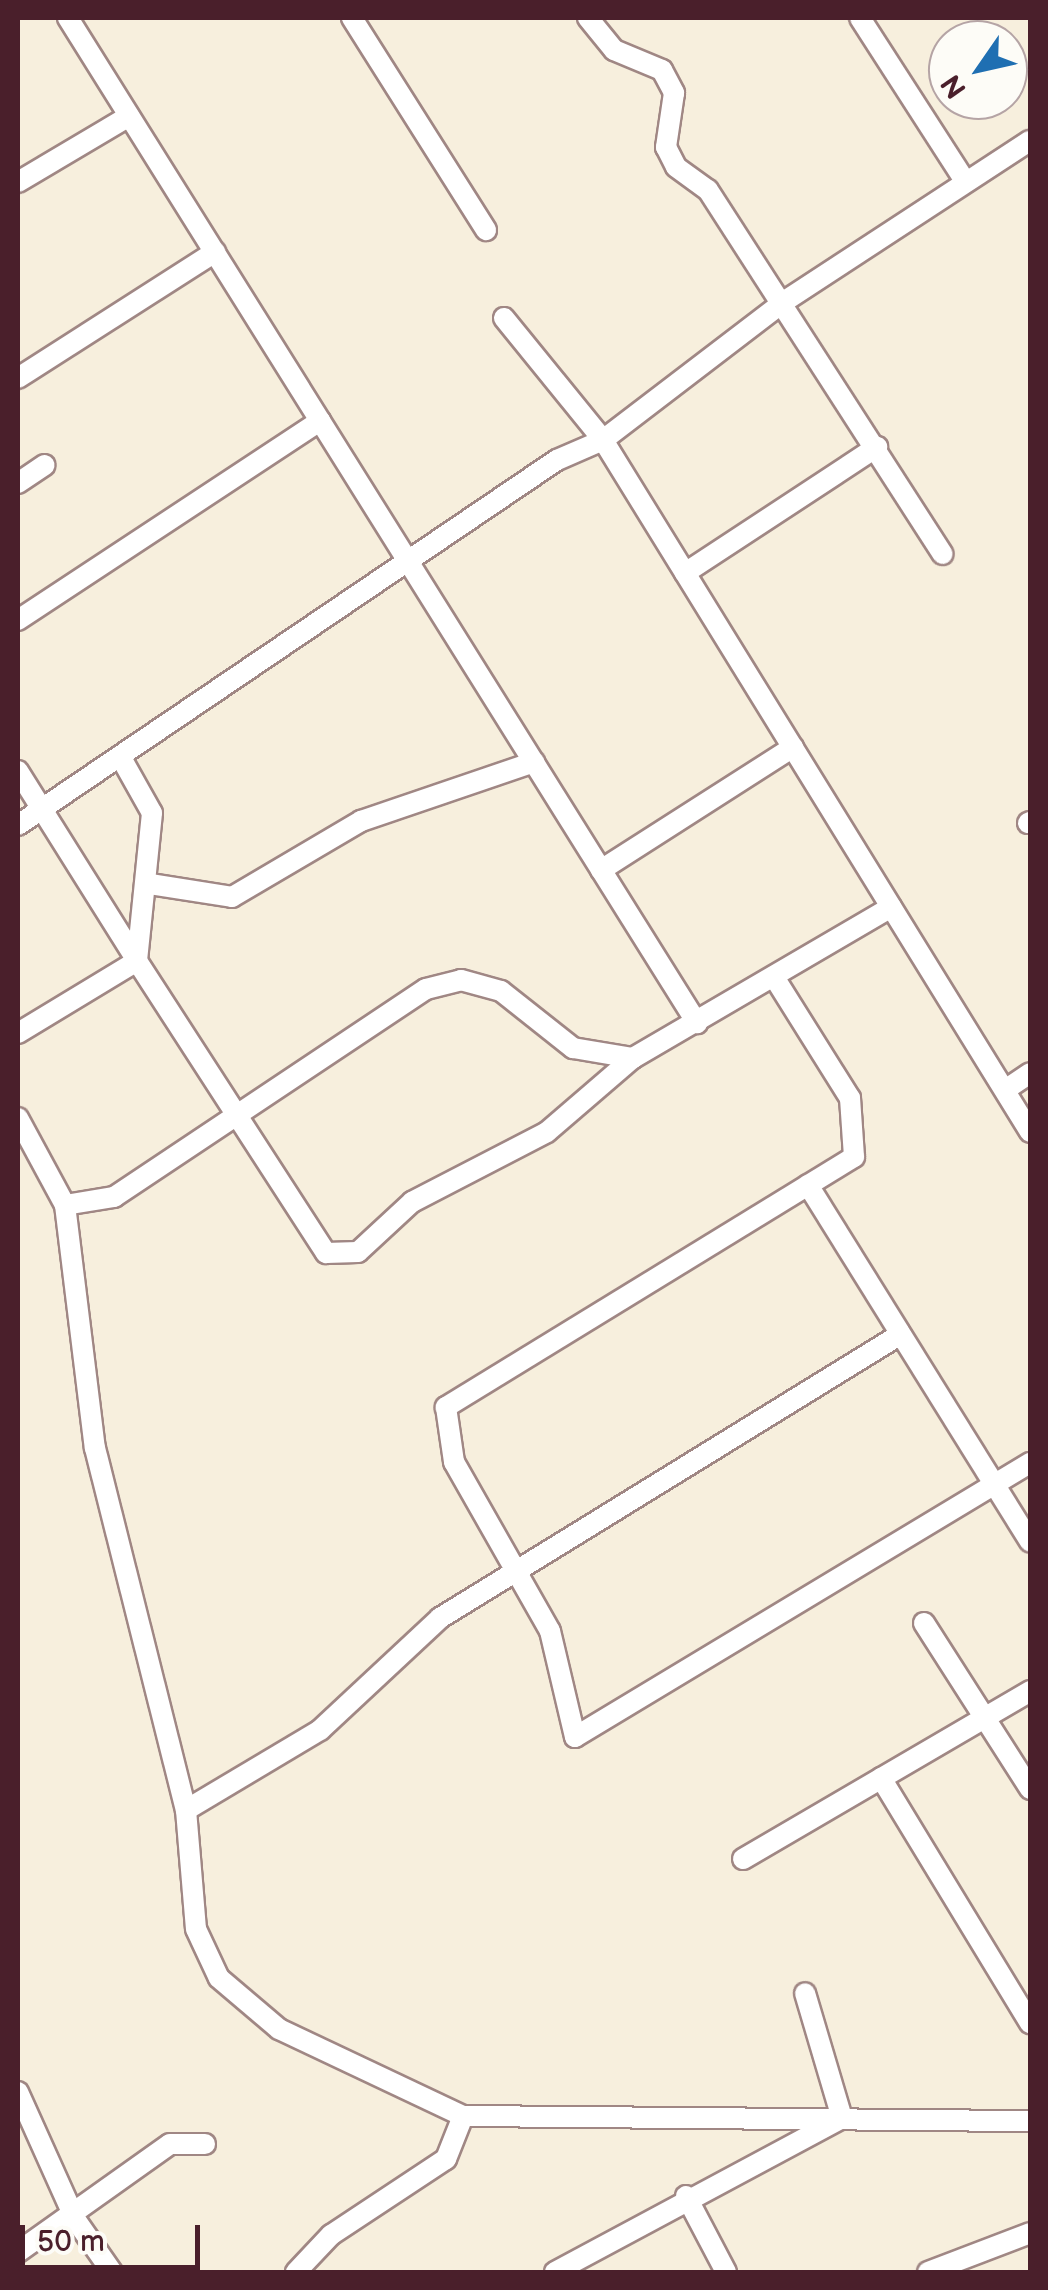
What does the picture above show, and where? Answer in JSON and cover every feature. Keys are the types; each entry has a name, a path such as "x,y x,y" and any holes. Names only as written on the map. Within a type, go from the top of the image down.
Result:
{"street":[{"path":"68,18 697,1023"},
{"path":"352,18 486,230"},
{"path":"588,18 614,50 662,70 674,92 666,147 676,167 708,190 943,554"},
{"path":"860,18 964,181"},
{"path":"18,182 130,116"},
{"path":"18,825 557,460 604,440 782,303 1030,141"},
{"path":"18,378 214,252"},
{"path":"504,318 604,440 1030,1132"},
{"path":"18,620 320,421"},
{"path":"685,573 877,447"},
{"path":"18,483 45,465"},
{"path":"602,870 793,748"},
{"path":"18,1033 136,961 150,884 152,813 120,756"},
{"path":"150,884 232,897 361,821 534,762"},
{"path":"18,771 326,1253 344,1257 412,1202 547,1132 632,1058 891,907"},
{"path":"774,977 850,1098 855,1121 854,1157 446,1408 454,1462 516,1578 550,1631 575,1737 1030,1463"},
{"path":"64,1205 114,1197 412,998 460,980 501,991 573,1048 632,1058"},
{"path":"1004,1090 1030,1073"},
{"path":"18,1118 64,1205 95,1448 186,1810 196,1930 219,1978 279,2029 464,2116 1030,2121"},
{"path":"808,1185 1030,1542"},
{"path":"186,1810 320,1730 440,1618 516,1578 901,1334"},
{"path":"924,1623 1030,1790"},
{"path":"743,1858 1030,1691"},
{"path":"880,1778 1030,2023"},
{"path":"806,1994 842,2118"},
{"path":"18,2092 75,2219 112,2272"},
{"path":"296,2272 331,2235 446,2159 464,2116"},
{"path":"555,2272 686,2196 842,2118"},
{"path":"18,2252 75,2219 103,2186 170,2144 205,2144"},
{"path":"686,2196 726,2272"},
{"path":"928,2272 1030,2233"}]}
